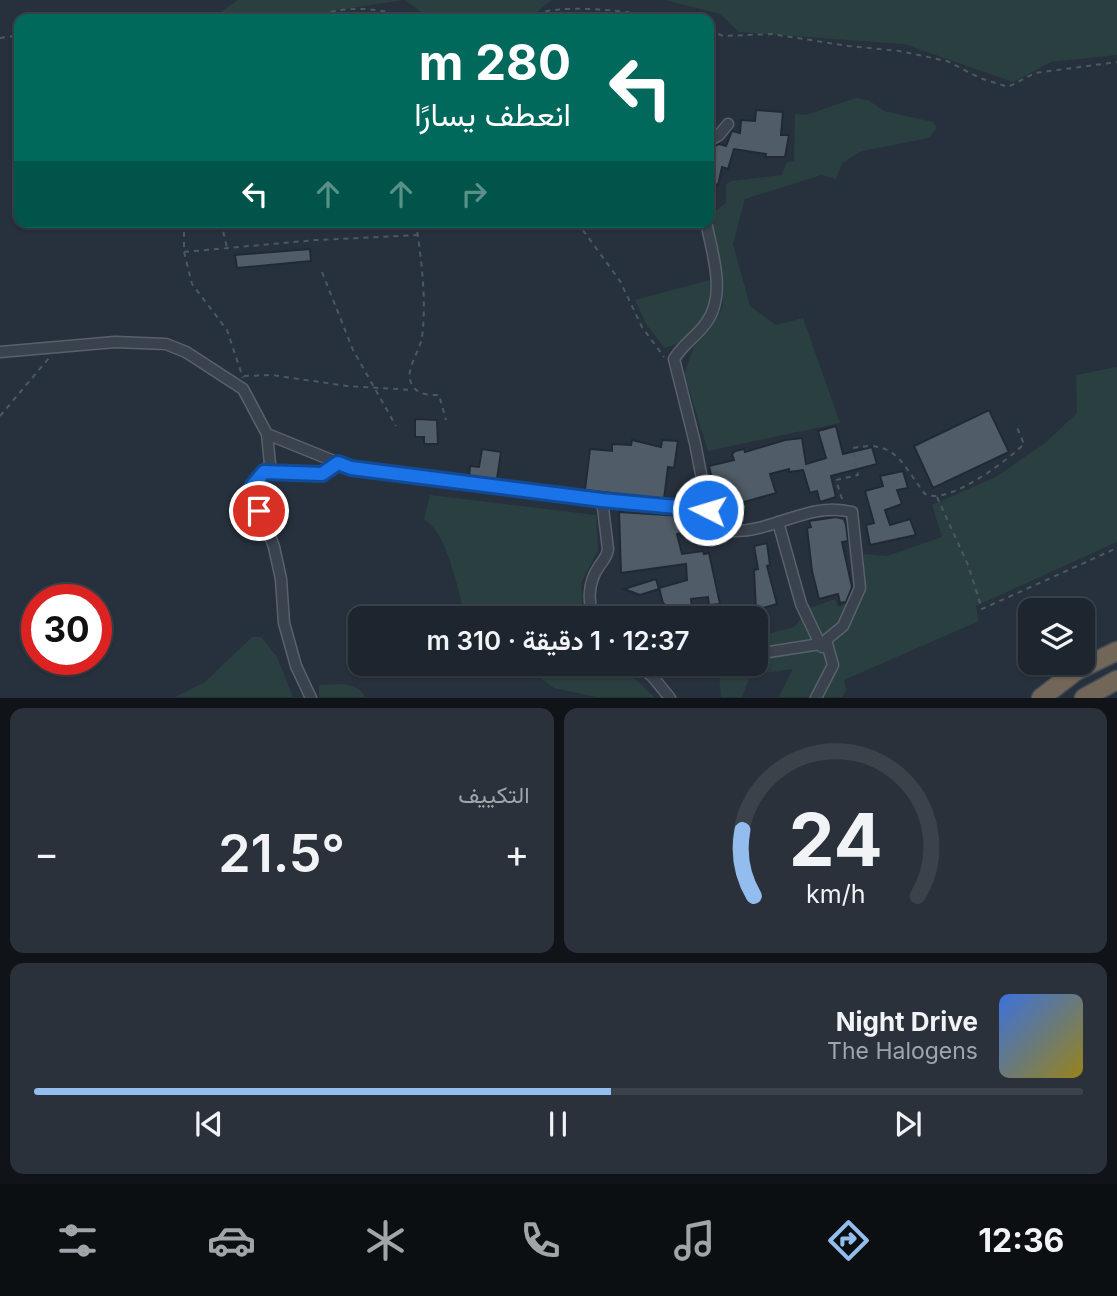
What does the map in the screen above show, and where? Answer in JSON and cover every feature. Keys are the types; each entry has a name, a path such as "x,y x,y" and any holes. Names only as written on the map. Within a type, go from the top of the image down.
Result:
{"highway":[{"path":"1041,698 1076,671 1117,652"},
{"path":"1084,698 1117,680"}],"street":[{"path":"714,138 728,124"},
{"path":"707,228 717,282 716,298 706,323 682,345 674,359 708,510"},
{"path":"0,352 115,342 166,344 186,352 243,389 267,434 270,464 253,485 274,547 281,579 284,623 296,666 311,698"},
{"path":"267,434 351,468 602,500 715,511 733,531 747,531 815,510 835,507 852,512 860,588 843,626 826,640 833,665 816,698"},
{"path":"264,472 322,474 338,463"},
{"path":"590,606 589,600 596,570 607,557 608,549 602,500"},
{"path":"778,522 798,593 820,644 833,665"},
{"path":"768,652 820,644"},
{"path":"652,676 670,698"}],"path":[{"path":"535,14 543,9 571,7 629,10 646,14"},
{"path":"322,14 360,10 398,14"},
{"path":"714,32 723,36 772,34 848,47 899,51 947,61 980,79 1008,87 1035,73 1117,62"},
{"path":"184,228 184,252 192,284 227,330 243,376 243,389"},
{"path":"222,228 227,248"},
{"path":"415,390 410,376 422,338 423,313 417,228"},
{"path":"581,228 620,281 642,327 675,368"},
{"path":"184,252 418,235"},
{"path":"322,272 353,350 396,426"},
{"path":"0,416 57,348"},
{"path":"243,376 272,375 373,388 415,390 439,395 446,420"},
{"path":"845,510 836,480 858,475 853,448 874,445 893,453 901,459 925,494 936,496 970,484 1013,455 1024,444 1016,425"},
{"path":"936,496 968,565 982,609 1117,548"}],"green space":[{"path":"238,0 404,0 338,10 331,14 218,14"},
{"path":"405,0 552,0 536,14 424,14"},
{"path":"665,0 1117,0 1117,55 1051,62 1013,82 904,44 739,32 720,14"},
{"path":"856,98 868,100 884,111 933,122 937,128 929,138 862,151 842,163 836,179 821,175 745,199 733,244 750,306 776,325 803,318 840,423 708,451 684,374 694,347 711,328 723,306 723,282 712,228 714,228 714,212 726,203 726,185 731,181 782,175 786,163 794,161 795,114 806,115"},
{"path":"710,280 708,303 700,323 686,338 665,348 646,324 635,300"},
{"path":"1117,367 1117,542 976,606 979,621 844,680 846,690 842,697 779,697 793,669 768,672 768,634 794,627 810,608 835,599 838,607 864,596 864,554 887,556 942,537 932,505 996,477 1045,443 1077,413 1076,375"},
{"path":"430,495 596,515 598,550 581,583 582,606 463,606 446,550 433,527 424,519"},
{"path":"252,637 261,637 277,657 293,697 175,697 205,682"},
{"path":"538,676 632,676 654,697 596,697 554,688"},
{"path":"719,676 750,676 742,697 721,697"},
{"path":"319,685 351,686 357,688 365,697 319,697"}],"building":[{"path":"756,110 783,112 781,135 789,135 785,157 765,157 766,154 734,149 728,169 722,167 718,185 714,184 714,146 719,144 726,146 732,131 740,133 741,120 755,121"},
{"path":"310,249 311,261 237,268 235,255"},
{"path":"989,410 1009,452 933,488 914,446"},
{"path":"415,419 437,420 438,444 424,444 424,437 415,437"},
{"path":"836,426 843,454 872,447 877,464 831,476 836,497 820,502 817,491 810,493 803,470 789,472 789,469 770,474 776,493 730,506 727,499 714,503 712,494 715,493 709,466 734,460 732,454 735,451 744,449 745,452 785,440 802,438 806,464 826,458 818,431"},
{"path":"632,440 661,447 662,440 678,441 674,468 668,467 664,499 585,490 590,449 612,451 612,444 631,445"},
{"path":"482,449 501,452 497,479 469,476 470,466 479,467"},
{"path":"903,471 908,488 897,490 902,504 885,510 890,525 910,519 916,535 870,545 866,525 874,523 865,491 883,486 880,476"},
{"path":"619,512 698,517 697,530 677,534 682,554 703,551 704,554 709,553 720,604 709,605 708,597 691,599 692,606 667,606 663,603 659,588 687,580 686,564 621,573"},
{"path":"836,517 844,519 846,525 848,541 842,542 852,587 846,602 840,603 838,594 819,599 812,571 807,528 811,527 809,521"},
{"path":"767,543 770,565 767,566 777,604 756,606 754,570 758,569 754,546"},
{"path":"656,579 659,589 640,595 624,589"}],"route":[{"path":"259,511 253,485 264,472 322,474 338,463 351,468 444,481 623,503 708,510"}]}
